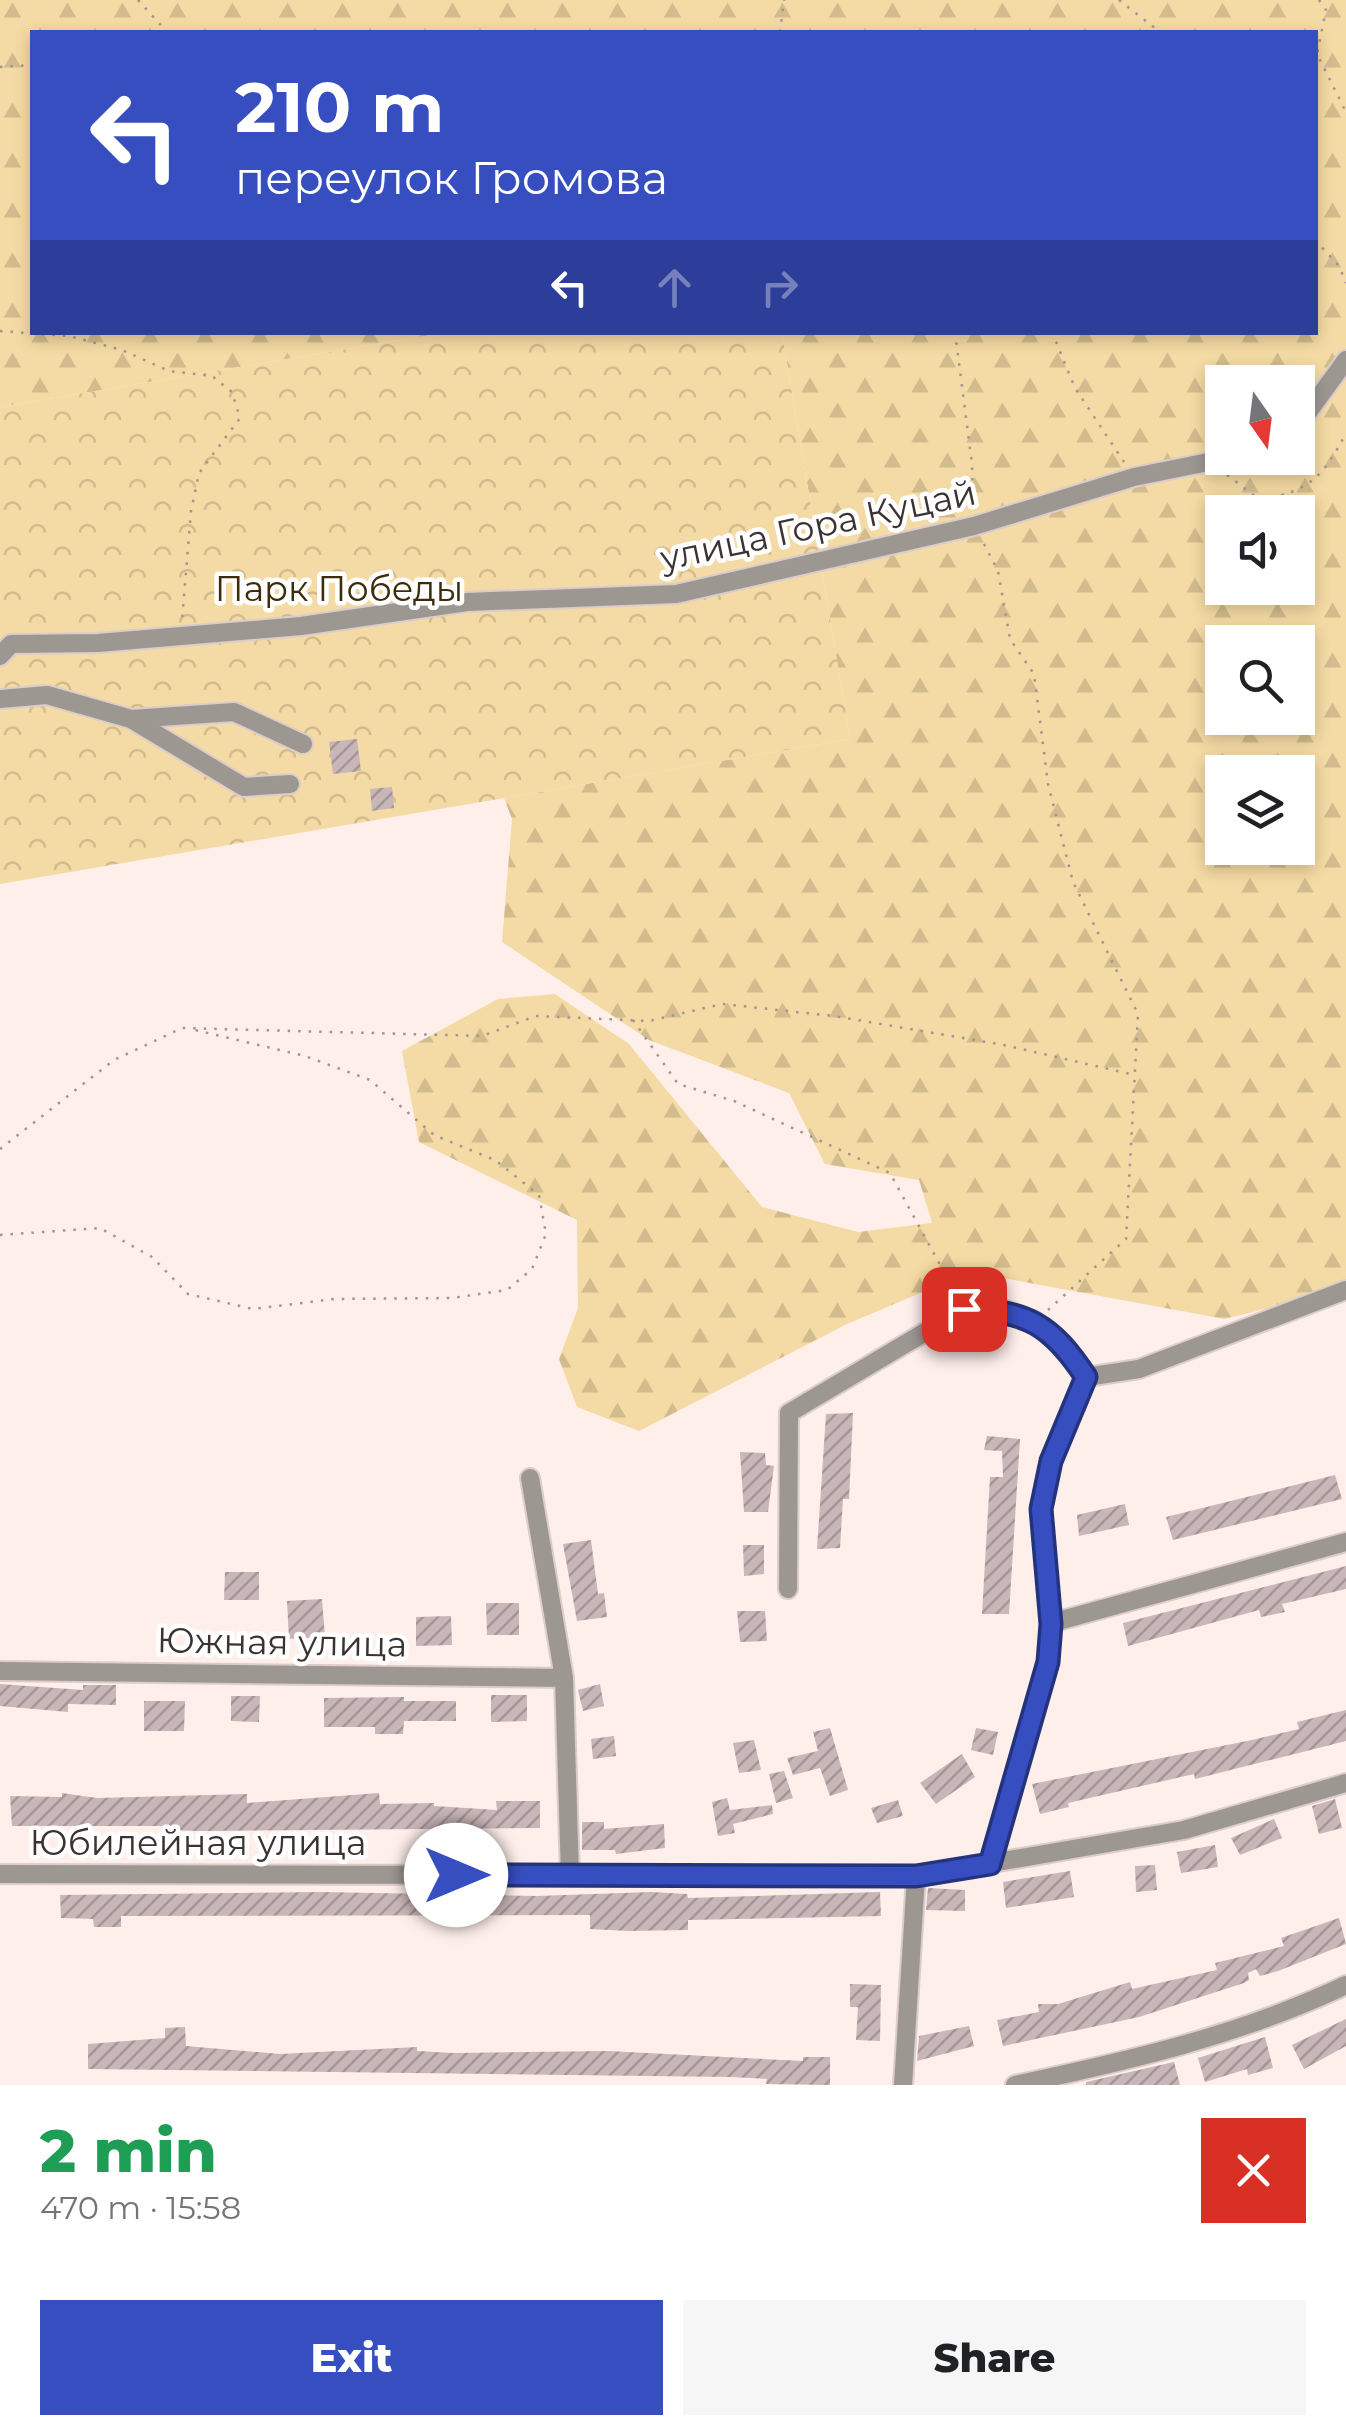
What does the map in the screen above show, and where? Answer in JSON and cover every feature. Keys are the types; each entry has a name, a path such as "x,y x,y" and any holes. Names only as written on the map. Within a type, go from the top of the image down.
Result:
{"street":[{"path":"1315,403 1346,360"},
{"name":"улица Гора Куцай","path":"0,656 11,644 301,626 467,602 676,594 974,526 1134,477 1205,462"},
{"path":"0,699 48,694 131,719 244,787 290,784"},
{"path":"131,719 234,712 303,744"},
{"path":"1086,1377 1139,1369 1346,1290"},
{"path":"788,1589 789,1413 964,1309 1006,1310 1035,1321 1066,1347 1086,1377"},
{"path":"990,1864 1048,1662 1051,1624 1041,1509 1051,1461 1086,1377"},
{"path":"530,1478 564,1678 570,1876"},
{"path":"1051,1624 1346,1542"},
{"name":"Южная улица","path":"0,1671 564,1678"},
{"name":"Юбилейная улица","path":"0,1874 916,1876 1184,1830 1346,1783"},
{"path":"903,2085 916,1876"},
{"path":"1015,2085 1110,2065 1278,2018 1346,1986"}],"path":[{"path":"138,0 165,30"},
{"path":"780,30 784,0"},
{"path":"1119,0 1157,30"},
{"path":"1318,49 1326,10 1319,0"},
{"path":"1318,56 1346,112"},
{"path":"0,67 30,65"},
{"path":"1318,243 1339,266 1346,283"},
{"path":"0,331 30,333"},
{"path":"55,335 122,350 169,371 212,376 232,392 240,418 199,473 190,511 180,635"},
{"path":"955,335 972,464 974,526 998,571 1010,639 1034,674 1048,784 1073,882 1138,1014 1126,1239 1035,1321"},
{"path":"1053,335 1075,388 1134,477"},
{"path":"1236,475 1260,500 1295,494 1328,469 1346,432"},
{"path":"0,1149 114,1060 188,1028 482,1036 536,1016 649,1021 722,1004 1004,1044 1134,1075"},
{"path":"633,1020 678,1084 734,1101 890,1174 964,1309"},
{"path":"0,1235 100,1228 152,1257 188,1294 253,1309 334,1299 452,1298 489,1293 507,1290 532,1269 546,1234 539,1195 494,1160 434,1135 370,1080 305,1056 188,1028"}],"green space":[{"path":"0,0 1346,0 1346,1289 1225,1319 970,1272 847,1324 639,1431 577,1407 559,1359 578,1308 577,1220 419,1142 402,1051 498,999 555,994 629,1044 762,1207 858,1232 932,1223 919,1180 825,1164 789,1093 649,1040 502,942 512,819 504,798 850,739 782,335 1318,335 1318,30 30,30 30,335 431,335 0,407"},
{"name":"Парк Победы","path":"431,335 782,335 850,739 0,884 0,407"}],"building":[{"path":"357,739 361,771 333,774 329,742"},
{"path":"392,787 394,808 372,811 370,789"},
{"path":"853,1413 849,1499 843,1499 840,1548 817,1549 826,1414"},
{"path":"987,1436 1020,1439 1009,1614 982,1614 990,1477 1003,1477 1002,1451 984,1450"},
{"path":"740,1452 765,1453 766,1465 774,1466 768,1512 744,1512"},
{"path":"1335,1475 1342,1499 1173,1540 1166,1517"},
{"path":"1125,1504 1129,1525 1079,1536 1077,1515"},
{"path":"591,1540 598,1594 604,1593 607,1617 577,1621 563,1544"},
{"path":"743,1545 764,1545 764,1574 744,1576"},
{"path":"1346,1566 1346,1589 1282,1604 1285,1612 1261,1617 1259,1610 1128,1646 1123,1623"},
{"path":"225,1572 259,1572 259,1600 224,1600"},
{"path":"322,1599 325,1637 289,1639 287,1601"},
{"path":"486,1603 519,1603 519,1635 487,1635"},
{"path":"737,1611 765,1611 767,1641 740,1642"},
{"path":"451,1616 452,1645 416,1646 416,1617"},
{"path":"0,1684 83,1690 83,1685 116,1685 116,1705 68,1704 68,1712 0,1706"},
{"path":"600,1684 604,1706 583,1711 578,1690"},
{"path":"491,1695 527,1695 527,1721 491,1722"},
{"path":"231,1696 260,1696 259,1722 231,1721"},
{"path":"404,1697 404,1701 456,1701 456,1721 404,1721 403,1734 375,1734 375,1727 324,1727 324,1698"},
{"path":"144,1701 185,1701 184,1731 144,1731"},
{"path":"1346,1710 1346,1741 1195,1779 1194,1774 1068,1803 1069,1807 1040,1814 1032,1784 1299,1729 1297,1722"},
{"path":"830,1728 848,1790 830,1796 820,1768 793,1775 787,1758 818,1751 813,1732"},
{"path":"976,1728 998,1732 993,1755 971,1750"},
{"path":"614,1736 616,1756 593,1759 591,1739"},
{"path":"754,1740 761,1770 739,1773 733,1743"},
{"path":"962,1754 975,1777 936,1804 920,1783"},
{"path":"784,1771 793,1798 776,1803 769,1774"},
{"path":"62,1793 97,1798 247,1794 247,1803 379,1793 380,1804 434,1803 497,1810 496,1801 540,1801 540,1828 199,1831 165,1830 164,1826 12,1826 10,1796 62,1797"},
{"path":"727,1798 730,1810 772,1805 773,1814 733,1824 735,1833 718,1836 712,1802"},
{"path":"1335,1799 1342,1828 1319,1834 1312,1806"},
{"path":"898,1800 903,1816 877,1823 871,1808"},
{"path":"1274,1819 1282,1838 1240,1855 1231,1838"},
{"path":"582,1822 604,1822 604,1829 664,1824 665,1848 616,1854 615,1850 582,1850"},
{"path":"1215,1845 1218,1867 1181,1873 1177,1852"},
{"path":"1155,1865 1157,1890 1136,1892 1135,1866"},
{"path":"1070,1871 1074,1897 1006,1908 1003,1882"},
{"path":"928,1888 965,1890 965,1911 926,1910"},
{"path":"322,1892 537,1896 651,1892 687,1894 688,1898 880,1892 881,1916 688,1920 688,1930 629,1931 590,1929 590,1915 121,1916 121,1927 94,1927 93,1919 61,1918 60,1895"},
{"path":"1339,1918 1346,1944 1278,1971 1260,1976 1256,1969 1248,1973 1249,1980 1244,1983 1139,2017 1003,2046 997,2020 1039,2012 1038,2004 1058,2004 1130,1982 1132,1989 1217,1970 1215,1963 1284,1946 1281,1938"},
{"path":"850,1984 881,1985 880,2041 856,2040 858,2007 850,2007"},
{"path":"1346,2019 1346,2046 1304,2069 1292,2045"},
{"path":"969,2026 974,2046 917,2061 919,2036"},
{"path":"185,2027 186,2046 280,2054 417,2047 417,2051 453,2053 608,2051 803,2061 803,2057 830,2057 830,2085 766,2084 767,2079 731,2077 88,2069 88,2044 165,2038 165,2028"},
{"path":"1265,2037 1273,2068 1248,2075 1247,2069 1205,2082 1198,2058"},
{"path":"1174,2062 1180,2085 1086,2085 1086,2082"}],"route":[{"path":"456,1875 916,1876 990,1864 1048,1662 1051,1624 1041,1509 1051,1461 1086,1377 1066,1347 1035,1321 1006,1310 964,1309"}]}
